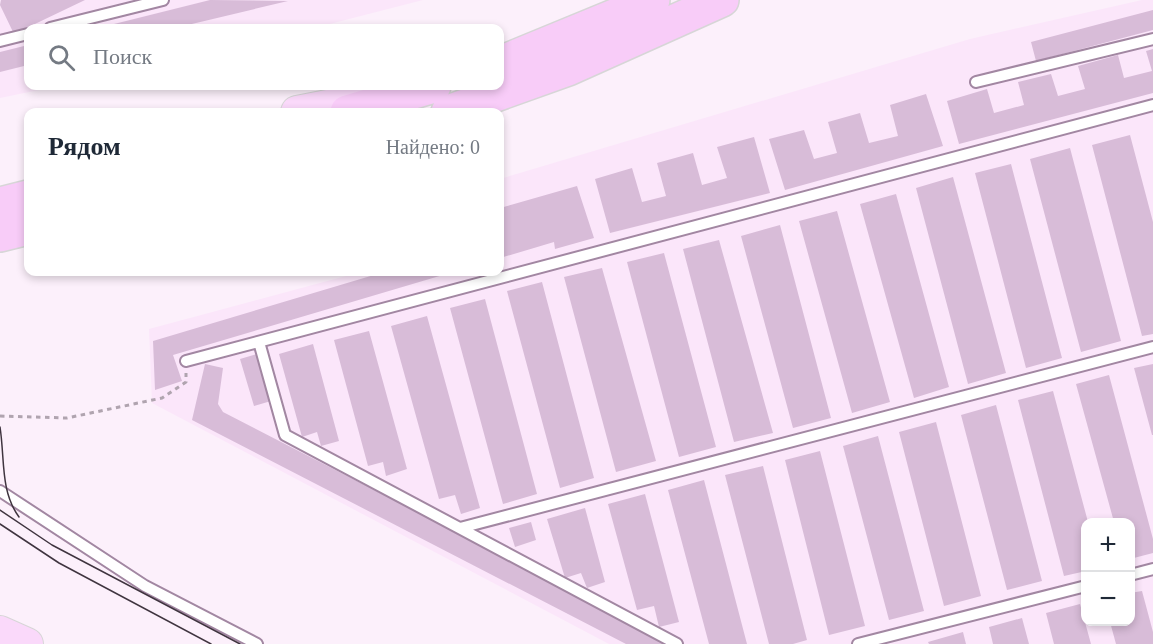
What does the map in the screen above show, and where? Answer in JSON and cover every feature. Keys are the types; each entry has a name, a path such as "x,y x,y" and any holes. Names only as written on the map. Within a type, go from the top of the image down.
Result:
{"highway":[{"path":"504,62 556,42 653,0"},
{"path":"459,108 568,69 722,0"},
{"path":"360,108 419,90"},
{"path":"0,204 24,197"},
{"path":"0,235 24,229"}],"main road":[{"path":"318,108 411,90"},
{"path":"0,188 24,182"},
{"path":"0,250 24,244"},
{"path":"0,632 27,644"}],"lane":[{"path":"66,24 163,0"},
{"path":"0,41 24,35"},
{"path":"976,82 1153,39"},
{"path":"186,361 1153,105"},
{"path":"259,342 285,435 677,644"},
{"path":"460,528 1153,347"},
{"path":"0,491 145,586 257,644"},
{"path":"1135,574 1153,569"},
{"path":"858,644 1081,587"}],"path":[{"path":"0,416 67,418 162,398 186,382 186,361"}],"shaded area":[{"path":"0,0 423,0 330,24 24,24 24,90 39,90 0,98"},
{"path":"1142,0 1153,0 1153,644 609,644 152,403 149,329 346,276 504,276 504,178 970,39"}],"building":[{"path":"1,0 85,0 35,24 24,24 24,29 14,34 0,5"},
{"path":"210,0 288,1 192,24 114,24"},
{"path":"1153,10 1153,30 1036,61 1031,42"},
{"path":"24,46 24,66 0,72 0,52"},
{"path":"1153,49 1153,93 959,144 947,101 987,89 994,113 1024,105 1018,82 1051,74 1058,96 1085,89 1078,66 1118,55 1124,78 1152,71 1146,51"},
{"path":"926,94 943,146 785,190 769,139 804,130 814,159 837,153 828,122 860,113 869,143 898,136 890,105"},
{"path":"1130,135 1153,222 1153,334 1142,336 1092,145"},
{"path":"754,137 770,193 610,233 595,179 632,168 642,202 666,196 657,163 693,153 702,185 727,178 717,147"},
{"path":"1070,148 1121,341 1081,352 1030,159"},
{"path":"1011,164 1062,358 1026,368 975,173"},
{"path":"953,177 1006,373 968,384 916,188"},
{"path":"577,186 594,238 555,249 554,242 504,257 504,207"},
{"path":"896,194 949,387 914,398 860,204"},
{"path":"837,211 890,402 852,413 799,221"},
{"path":"780,225 831,418 793,428 741,236"},
{"path":"719,240 773,433 734,442 683,249"},
{"path":"664,253 716,447 679,457 627,262"},
{"path":"602,268 656,461 616,472 564,277"},
{"path":"371,276 440,276 173,355 182,381 155,390 153,341"},
{"path":"542,282 594,478 560,488 507,291"},
{"path":"485,299 537,494 503,504 450,308"},
{"path":"427,316 480,508 461,514 455,495 439,499 391,326"},
{"path":"369,331 407,469 386,476 383,462 368,466 334,340"},
{"path":"313,344 339,441 321,446 317,432 302,437 279,354"},
{"path":"257,354 271,401 254,406 240,359"},
{"path":"205,364 223,368 218,404 223,412 673,644 626,644 192,420"},
{"path":"1153,364 1153,435 1152,435 1134,368"},
{"path":"1109,375 1153,539 1153,553 1135,558 1135,518 1113,518 1076,384"},
{"path":"1053,391 1087,518 1081,518 1081,572 1064,576 1018,400"},
{"path":"996,405 1042,581 1007,590 961,415"},
{"path":"936,422 981,596 944,606 899,432"},
{"path":"878,436 924,611 889,620 843,446"},
{"path":"820,451 865,626 829,635 785,460"},
{"path":"763,466 807,640 793,644 769,644 725,475"},
{"path":"704,480 747,644 709,644 668,490"},
{"path":"645,494 679,622 659,627 654,606 637,610 608,504"},
{"path":"585,508 605,582 587,588 581,573 565,578 547,519"},
{"path":"531,522 536,540 515,547 509,528"},
{"path":"1142,591 1153,632 1153,644 1116,644 1111,626 1135,626 1135,592"},
{"path":"1080,604 1081,626 1086,626 1091,644 1054,644 1046,613"},
{"path":"1022,618 1029,644 993,644 989,627"},
{"path":"963,632 966,644 929,644 928,642"}],"tram line":[{"path":"0,427 6,486 19,517"},
{"path":"0,510 52,545 240,644"},
{"path":"0,524 59,563 211,644"}]}
